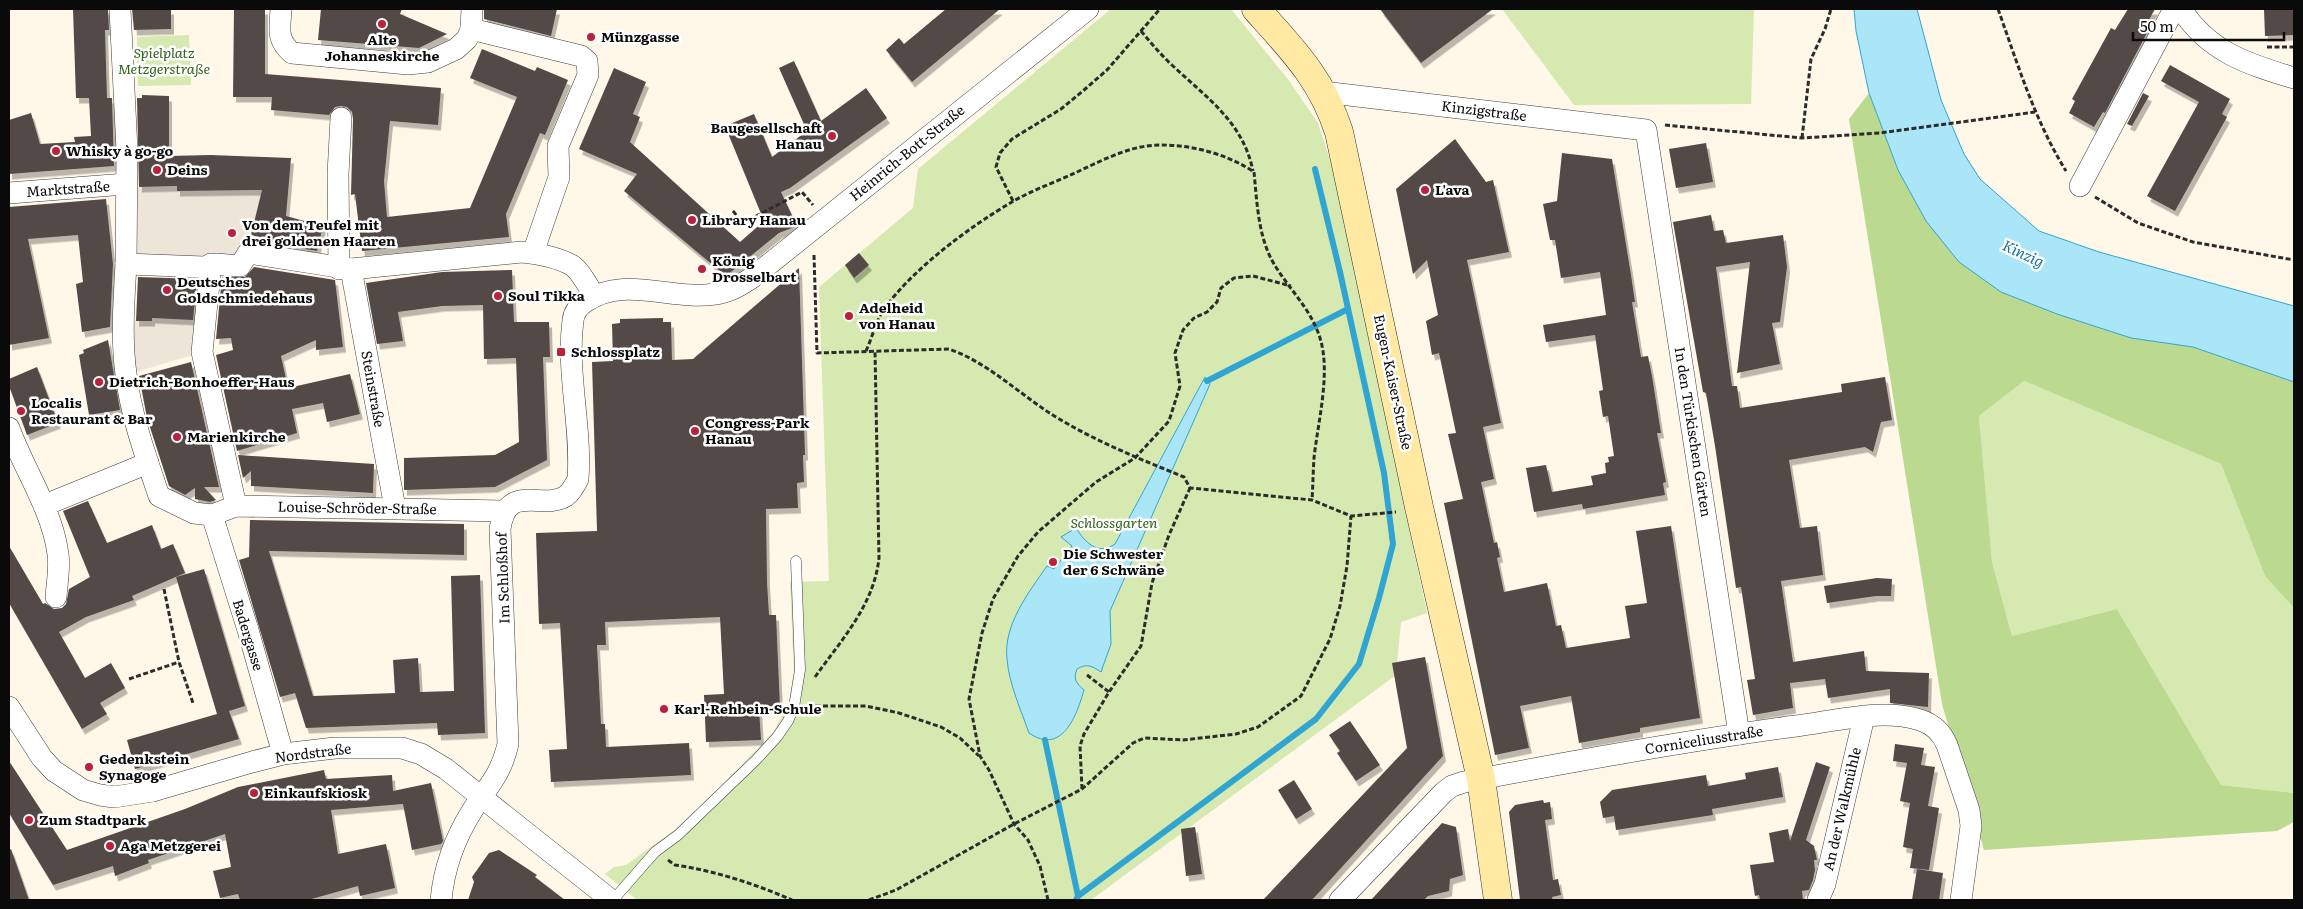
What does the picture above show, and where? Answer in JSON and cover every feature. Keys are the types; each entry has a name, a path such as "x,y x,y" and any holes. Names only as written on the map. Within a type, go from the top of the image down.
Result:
{"main road":[{"name":"Eugen-Kaiser-Straße","path":"1256,9 1310,70 1331,108 1345,159 1419,506 1481,779 1498,900"}],"street":[{"path":"120,9 127,150 126,264 123,320 126,375 136,423 159,496 194,513 212,515"},
{"path":"281,9 280,33 283,45 292,53 302,55 418,65 443,57 456,49 467,39 472,19 581,56 587,61 588,75 558,146 559,177 533,253"},
{"name":"Heinrich-Bott-Straße","path":"594,296 610,290 626,289 693,295 724,293 738,287 1088,9"},
{"path":"2080,186 2174,9"},
{"path":"2181,9 2210,43 2227,54 2262,69 2294,78"},
{"name":"Kinzigstraße","path":"1322,92 1646,130"},
{"name":"Steinstraße","path":"341,118 338,174 345,269 395,508"},
{"name":"In den Türkischen Gärten","path":"1646,130 1739,734"},
{"name":"Marktstraße","path":"9,193 126,184"},
{"path":"126,264 204,267 211,264 240,266 248,253 345,269 513,252 533,253 574,267 585,279 594,296 582,304 573,317 572,341 578,479 566,496 556,499 520,502 504,511"},
{"path":"211,264 202,352 236,506"},
{"path":"9,428 45,505 59,555 56,597"},
{"path":"45,505 148,463"},
{"name":"Louise-Schröder-Straße","path":"212,515 236,506 504,511"},
{"name":"Im Schloßhof","path":"441,900 454,843 481,797 498,776 508,744 500,529 504,511"},
{"name":"Badergasse","path":"212,515 248,630 283,754"},
{"name":"Nordstraße","path":"9,708 42,758 54,771 83,790 114,797 153,791 283,754 335,748 402,748 421,754 434,761 612,900"},
{"name":"Corniceliusstraße","path":"1340,900 1444,792 1452,786 1481,779 1739,734 1864,717 1892,716 1920,720 1943,735 1969,810 1971,826 1962,900"},
{"name":"An der Walkmühle","path":"1818,900 1825,884 1864,717"}],"lane":[{"path":"612,900 655,852 678,835 756,760 777,737 788,721 794,707 800,670 796,561"}],"path":[{"path":"1013,201 996,168 1000,153 1012,139 1061,109 1107,70 1160,9"},
{"path":"1802,138 1811,59 1825,29 1831,9"},
{"path":"1998,9 2035,112 2047,139 2066,171 2080,186 2138,223 2220,248 2251,251 2294,260"},
{"path":"1141,31 1172,65 1211,99 1243,140 1254,172 1260,222 1267,249 1274,264 1300,300 1320,337 1324,375 1314,460 1312,500"},
{"path":"1646,130 1663,124 1802,138 1880,132 2035,112"},
{"path":"866,351 883,311 896,295 928,263 966,232 1013,201 1127,150 1159,145 1190,147 1209,152 1238,161 1254,172"},
{"path":"733,211 743,223 802,192 825,218"},
{"path":"815,270 817,353 942,349 965,355 1055,416 1135,458 1184,477 1190,488"},
{"path":"980,756 969,699 978,648 993,600 1018,556 1038,532 1096,482 1135,458 1169,421 1180,386 1175,353 1183,330 1194,318 1208,312 1217,302 1221,288 1234,278 1253,276 1291,286"},
{"path":"794,707 863,611 877,572 879,558 875,351"},
{"path":"1190,488 1312,500 1351,516 1380,513"},
{"path":"1082,789 1080,746 1084,734 1109,692 1141,646 1152,583 1168,535 1190,488"},
{"path":"869,900 896,890 1014,824 1082,789 1128,747 1139,741 1156,738 1182,740 1236,734 1258,727 1301,696 1330,639 1340,606 1347,566 1351,516"},
{"path":"164,589 178,662 193,703"},
{"path":"129,679 178,662"},
{"path":"1087,675 1109,692"},
{"path":"794,707 866,706 899,713 941,727 960,738 980,756 989,770 1014,824 1028,840 1040,866 1048,900"},
{"path":"655,852 676,865 728,876 792,900"}],"green space":[{"name":"Schlossgarten","path":"1111,9 1231,9 1290,82 1318,123 1333,169 1427,613 1401,622 1396,675 1091,900 637,900 605,874 614,867 626,865 684,823 773,733 789,702 794,672 790,582 829,581 819,287 913,208 918,169"},
{"path":"1502,9 1754,9 1751,104 1574,105"},
{"name":"Spielplatz Metzgerstraße","path":"189,35 191,85 138,86 137,37"},
{"path":"1869,93 1898,170 2001,292 2131,338 2193,347 2294,382 2294,608 2265,576 2221,464 2024,381 1979,416 1992,562 2012,636 2117,609 2221,785 2294,793 2294,822 2277,831 1984,850 1942,704 1849,119"},
{"path":"2024,381 2221,464 2265,576 2294,608 2294,793 2221,785 2117,609 2012,636 1992,562 1979,416"}],"shaded area":[{"path":"126,184 138,187 177,186 177,190 262,190 248,253 240,266 134,265"},
{"path":"182,311 196,312 202,352 126,375 123,320 181,319"}],"water":[{"name":"Kinzig","path":"1854,9 1917,9 1941,100 1964,154 1980,179 2039,231 2099,252 2294,306 2294,382 2193,347 2131,338 2057,314 2001,292 1959,262 1926,221 1898,170 1869,93 1856,31"},
{"path":"1205,377 1210,384 1110,611 1111,644 1101,672 1089,666 1077,669 1076,681 1084,690 1072,721 1059,736 1051,739 1041,739 1029,733 1010,678 1007,646 1013,621 1025,598 1047,566 1054,569 1072,546 1061,537 1076,528 1092,546 1103,549 1115,544"}],"building":[{"path":"73,9 108,9 109,30 105,30 107,98 112,98 114,166 9,174 9,120 31,113 40,144 75,142 74,137 91,136 89,98 76,98"},
{"path":"132,9 171,9 171,29 134,30"},
{"path":"234,9 265,9 265,74 441,88 438,125 390,121 384,181 387,217 470,208 517,97 470,78 482,49 535,71 537,67 568,80 545,135 540,133 506,214 509,237 362,251 355,194 351,195 352,112 347,107 341,106 335,107 329,115 271,110 272,97 233,97"},
{"name":"Alte Johanneskirche","path":"321,9 402,9 400,14 447,34 419,48 318,40"},
{"path":"484,9 557,9 551,36 484,19"},
{"path":"946,9 1000,9 912,82 886,50 899,38 904,44"},
{"path":"1380,9 1493,9 1421,63"},
{"path":"2128,9 2155,9 2145,27 2149,29 2105,113 2103,112 2094,127 2069,113 2075,101 2072,99 2111,28 2115,30"},
{"path":"2264,9 2294,9 2294,35 2265,36"},
{"path":"794,61 821,121 866,88 887,118 790,188 781,192 797,226 779,233 726,276 624,191 637,174 579,149 614,68 646,82 633,114 640,117 630,142 740,242 764,221 725,126 754,114 772,157 807,131 779,68"},
{"path":"2170,65 2230,99 2222,114 2227,117 2175,211 2147,196 2199,102 2161,81"},
{"path":"2143,93 2149,96 2132,126 2127,124"},
{"path":"142,95 169,96 169,156 211,155 291,158 286,216 323,226 317,251 268,243 268,239 251,235 262,190 177,191 177,186 139,187 137,98 142,98"},
{"path":"1455,139 1486,182 1493,180 1509,252 1467,260 1501,423 1483,427 1494,479 1481,482 1494,543 1497,542 1500,557 1497,558 1504,592 1547,583 1556,626 1561,625 1566,648 1630,638 1625,606 1647,603 1636,531 1671,526 1700,718 1640,728 1640,732 1579,743 1571,696 1520,706 1529,748 1495,755 1444,503 1463,499 1448,434 1456,433 1439,353 1432,355 1426,321 1438,315 1427,260 1413,274 1396,189"},
{"path":"1706,143 1713,182 1676,188 1669,149"},
{"path":"1562,153 1612,159 1635,302 1632,302 1641,357 1648,356 1661,433 1657,433 1666,482 1663,483 1665,495 1583,509 1582,504 1534,512 1526,468 1546,465 1552,492 1593,485 1591,476 1606,473 1605,463 1609,462 1608,457 1614,456 1608,416 1603,417 1599,391 1603,390 1595,335 1546,342 1543,325 1606,315 1600,272 1561,278 1555,240 1550,240 1543,204 1557,201"},
{"path":"106,199 113,264 110,327 82,332 76,284 83,282 78,235 28,239 49,338 9,345 9,207"},
{"path":"1711,215 1714,231 1723,230 1726,243 1783,235 1787,267 1780,322 1772,323 1780,364 1737,373 1750,262 1716,267 1732,386 1737,386 1740,408 1842,392 1841,384 1885,377 1892,420 1881,422 1873,452 1865,447 1789,460 1800,528 1817,526 1823,575 1781,581 1793,662 1864,651 1866,671 1929,673 1928,707 1890,703 1890,689 1828,698 1825,679 1790,683 1793,708 1753,715 1747,680 1755,679 1741,587 1736,588 1706,393 1703,392 1673,222"},
{"path":"859,253 869,265 854,278 845,265"},
{"path":"254,267 335,280 343,347 316,350 316,340 281,356 288,388 350,374 360,414 327,422 323,403 292,409 297,433 237,451 216,355 233,350 231,338 216,339 222,277 245,277"},
{"path":"799,268 805,455 803,455 804,482 797,483 798,508 766,509 769,615 776,615 780,707 759,708 761,740 706,742 704,695 724,694 720,617 605,622 606,645 597,645 601,724 605,724 606,747 689,743 691,775 551,782 549,750 567,749 560,623 539,624 536,533 597,531 592,362 613,361 612,324 620,323 620,319 663,318 663,322 671,322 672,360 693,359"},
{"path":"512,270 514,322 549,322 550,357 543,357 547,460 495,487 404,490 404,458 495,455 519,442 516,358 484,359 483,305 442,306 398,312 403,341 377,344 366,283 442,272"},
{"name":"Deutsches Goldschmiedehaus","path":"138,277 197,279 193,320 152,318 152,321 136,321"},
{"name":"Dietrich-Bonhoeffer-Haus","path":"108,340 120,410 89,415 79,355 84,353 83,350"},
{"name":"Marienkirche","path":"191,362 219,487 204,487 216,500 210,502 195,499 195,488 185,495 169,486 147,418 139,376"},
{"path":"37,367 58,423 27,435 9,386 9,379"},
{"path":"238,455 374,464 373,493 251,486 251,471 243,478"},
{"path":"88,501 107,543 152,525 161,549 173,544 185,573 132,596 134,600 86,617 59,632 85,678 111,663 125,688 100,703 107,714 82,729 9,603 9,546 43,604 45,603 54,609 62,608 66,604 69,589 90,577 63,511"},
{"path":"250,520 464,524 464,555 269,551 313,696 395,693 393,660 418,658 420,692 454,691 451,576 480,575 485,733 438,735 437,723 306,728 295,693 280,697 239,560 249,557"},
{"path":"204,569 245,706 229,711 239,739 135,769 127,740 217,714 176,577"},
{"path":"1877,578 1892,579 1891,596 1876,596 1827,603 1824,586"},
{"path":"1425,657 1443,756 1312,900 1263,900 1407,748 1392,663"},
{"path":"1350,721 1380,765 1356,781 1337,753 1340,751 1329,735"},
{"path":"1895,744 1924,748 1921,765 1935,767 1928,806 1939,808 1929,870 1910,868 1913,849 1903,847 1910,803 1900,801 1907,763 1893,761"},
{"path":"9,761 67,850 185,809 238,787 324,770 326,779 392,775 393,791 431,783 443,841 441,844 412,850 403,804 331,810 338,854 386,844 395,888 360,896 358,886 308,900 240,900 238,894 220,898 213,871 231,867 225,834 148,860 149,863 115,876 113,866 53,885 9,813"},
{"path":"1816,762 1830,767 1806,840 1814,846 1817,860 1814,860 1815,870 1809,890 1802,891 1803,900 1760,900 1759,895 1755,896 1750,865 1774,862 1769,833 1788,829 1790,841"},
{"path":"1778,767 1783,797 1712,809 1713,815 1616,830 1614,816 1603,818 1600,802 1612,790 1706,775 1708,786 1746,779 1745,773"},
{"path":"1294,780 1312,809 1296,819 1278,790"},
{"path":"1543,800 1544,803 1550,802 1552,819 1545,820 1553,880 1558,879 1561,895 1552,897 1553,900 1520,900 1509,812 1515,805"},
{"path":"1442,823 1456,827 1463,875 1450,879 1449,891 1428,896 1424,900 1371,900"},
{"path":"1195,827 1202,874 1186,876 1181,829"},
{"path":"11,849 29,900 9,900 9,850"},
{"path":"499,850 537,875 535,877 565,900 468,900 474,882 472,877 489,853"},
{"path":"1917,869 1943,873 1939,900 1912,900"}],"waterway":[{"path":"1076,900 1078,896 1316,719 1359,664 1393,544 1384,473 1340,272 1315,169"},
{"path":"1207,381 1348,309"},
{"path":"1045,740 1078,896"}],"place":[{"name":"Alte Johanneskirche","path":"382,24"},
{"name":"Münzgasse","path":"591,37"},
{"name":"Baugesellschaft Hanau","path":"832,136"},
{"name":"Whisky à go-go","path":"56,151"},
{"name":"Deins","path":"157,170"},
{"name":"L'ava","path":"1425,190"},
{"name":"Library Hanau","path":"692,220"},
{"name":"Von dem Teufel mit drei goldenen Haaren","path":"232,233"},
{"name":"König Drosselbart","path":"702,269"},
{"name":"Deutsches Goldschmiedehaus","path":"167,290"},
{"name":"Soul Tikka","path":"498,296"},
{"name":"Adelheid von Hanau","path":"849,316"},
{"name":"Schlossplatz","path":"561,352"},
{"name":"Dietrich-Bonhoeffer-Haus","path":"99,382"},
{"name":"Localis Restaurant & Bar","path":"21,411"},
{"name":"Congress-Park Hanau","path":"695,431"},
{"name":"Marienkirche","path":"177,437"},
{"name":"Die Schwester der 6 Schwäne","path":"1053,562"},
{"name":"Karl-Rehbein-Schule","path":"664,709"},
{"name":"Gedenkstein Synagoge","path":"89,767"},
{"name":"Einkaufskiosk","path":"254,793"},
{"name":"Zum Stadtpark","path":"29,820"},
{"name":"Aga Metzgerei","path":"110,846"}]}
